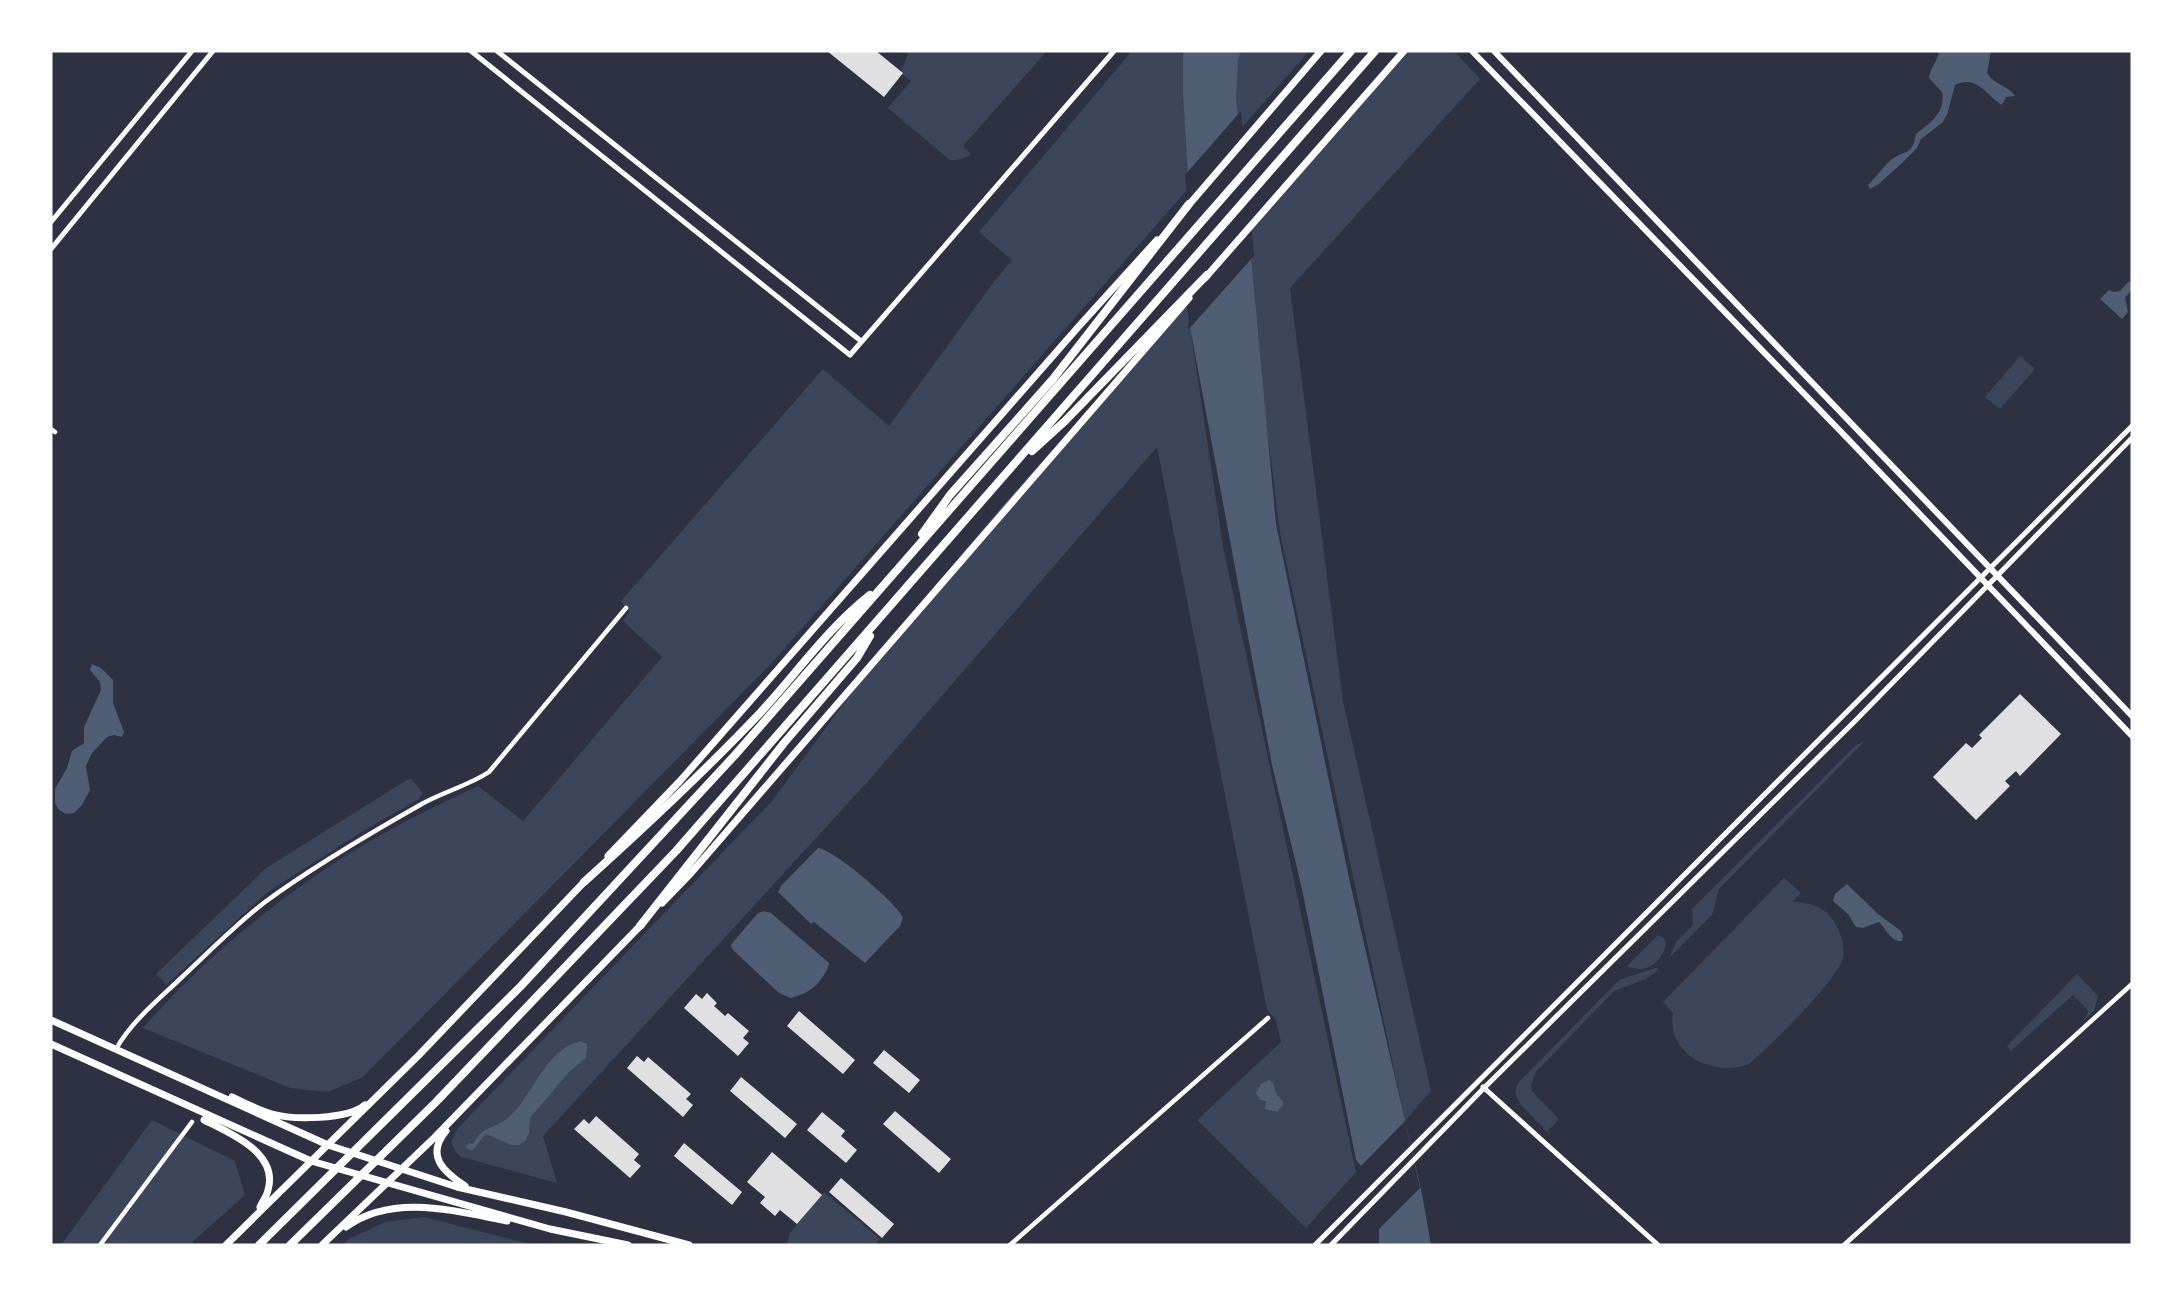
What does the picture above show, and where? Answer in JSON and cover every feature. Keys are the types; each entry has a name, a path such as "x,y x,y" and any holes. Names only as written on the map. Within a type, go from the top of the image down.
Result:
{"highway":[{"path":"259,1245 520,987 735,754 1351,51"},
{"path":"290,1245 436,1102 676,850 1375,51"},
{"path":"901,565 950,495 1053,379 1189,204"},
{"path":"1006,474 1065,421 1207,275"},
{"path":"584,882 711,765 762,711 850,610 885,584"},
{"path":"640,926 784,743 857,658 878,621"}],"main road":[{"path":"226,1245 407,1068 680,781 1080,325 1178,217 1321,51"},
{"path":"1207,275 1404,51"},
{"path":"1472,51 2132,736"},
{"path":"1494,51 2132,716"},
{"path":"322,1245 475,1097 691,873 1180,305"},
{"path":"51,1020 328,1145 457,1186 566,1212"},
{"path":"51,1044 311,1161 550,1229"},
{"path":"162,1070 272,1114 321,1117 345,1114 360,1109 407,1068"},
{"path":"110,1071 189,1112"},
{"path":"475,1097 441,1137 437,1146 438,1159 449,1175 466,1186 689,1245"},
{"path":"204,1120 252,1148 263,1159 268,1170 268,1191 255,1216"},
{"path":"322,1245 357,1220 370,1214 407,1208 440,1208 628,1245"}],"street":[{"path":"51,222 192,51"},
{"path":"51,249 213,51"},
{"path":"471,51 850,355 1114,51"},
{"path":"497,51 861,341"},
{"path":"1315,1245 2132,426"},
{"path":"1331,1245 1484,1088 1856,720 2132,438"},
{"path":"116,1049 126,1031 141,1015 263,904 378,829 438,794 480,778 489,772 626,608"},
{"path":"1844,1245 2132,984"},
{"path":"1010,1245 1268,1018"},
{"path":"1478,1082 1658,1245"},
{"path":"100,1245 192,1122"}],"shaded area":[{"path":"909,51 1047,51 963,146 971,154 961,159 950,160 888,108 911,81 900,73"},
{"path":"1132,51 1309,51 770,665 363,1077 328,1092 290,1088 143,1028 202,967 233,939 300,887 371,840 478,786 523,821 662,657 623,621 629,612 621,601 823,369 889,426 1012,260 979,232"},
{"path":"1185,51 1241,51 1238,60 1236,97 1276,524 1350,883 1422,1194 1431,1245 1379,1245 1379,1229 1361,1166 1356,1160 1302,889 1272,765 1190,327 1198,304 1195,293 1183,93 1183,55"},
{"path":"1402,51 1454,51 1480,79 1290,288 1343,701 1431,1091 1405,1121 1280,533 1243,234"},
{"path":"1939,51 1991,51 1987,73 2015,96 2006,97 2002,105 1975,84 1963,82 1955,85 1947,115 1942,123 1921,139 1917,148 1879,184 1870,189 1868,185 1891,160 1910,149 1916,134 1936,117 1942,106 1942,92 1929,78"},
{"path":"2129,281 2132,289 2125,298 2128,312 2122,319 2100,299 2109,290 2120,291"},
{"path":"1187,307 1223,546 1356,1172 1306,1228 1197,1120 1281,1042 1276,1020 1267,1010 1157,447 870,779 543,1136 557,1183 461,1157 451,1142 458,1128 772,801 894,635 1003,505 1179,308"},
{"path":"2020,356 2035,369 2000,409 1985,397"},
{"path":"92,664 101,668 113,680 113,703 124,732 122,737 114,735 107,737 92,753 86,766 90,790 82,805 74,813 66,814 59,810 55,803 55,789 67,768 72,751 84,743 84,727 101,690 100,682 90,670"},
{"path":"1865,741 1719,889 1712,915 1669,958 1676,942 1693,925 1692,909 1856,745"},
{"path":"410,778 423,793 419,799 368,828 269,891 166,985 156,974 266,868"},
{"path":"818,848 837,857 864,877 903,917 900,926 865,963 814,922 811,924 778,892 781,886"},
{"path":"1784,878 1801,893 1792,902 1817,906 1831,918 1841,936 1843,958 1829,982 1816,997 1749,1064 1736,1068 1722,1068 1696,1060 1677,1041 1673,1028 1673,1013 1663,1002"},
{"path":"1847,884 1878,914 1901,931 1902,941 1892,937 1879,922 1863,928 1856,927 1848,914 1833,901 1835,894"},
{"path":"764,911 771,913 829,963 824,976 809,991 791,998 779,993 733,950 731,946 733,942 758,913"},
{"path":"1658,935 1664,938 1666,944 1657,962 1640,969 1627,966"},
{"path":"1655,968 1658,970 1646,979 1614,991 1536,1072 1531,1085 1532,1091 1559,1119 1547,1132 1521,1105 1515,1093 1518,1083 1619,980"},
{"path":"2077,974 2098,996 2094,1011 2082,1022 2088,1013 2087,1009 2073,995 2011,1051 2007,1046"},
{"path":"581,1041 587,1044 586,1058 569,1072 530,1118 529,1133 525,1141 519,1145 511,1145 486,1134 472,1151 465,1147 469,1143 473,1144 485,1130 509,1117 526,1097 549,1062 558,1053"},
{"path":"1269,1080 1283,1102 1277,1112 1265,1109 1266,1101 1260,1100 1256,1093 1261,1084"},
{"path":"152,1120 235,1161 245,1195 189,1245 61,1245"},
{"path":"824,1192 880,1239 875,1245 794,1245 787,1243 790,1233"},
{"path":"424,1217 533,1245 342,1245 349,1239 385,1222"}],"pier":[{"path":"1241,111 1254,256 1188,330 1189,318 1195,304 1185,175"},
{"path":"1405,1121 1420,1188 1378,1230 1359,1168"}],"building":[{"path":"827,51 876,51 903,73 884,97"},
{"path":"2020,694 2061,734 2020,776 2016,771 2005,781 2010,786 1976,820 1933,777 1966,743 1972,748 1982,738 1979,735"},
{"path":"707,993 717,1003 714,1006 725,1016 728,1013 749,1031 743,1038 749,1043 738,1056 684,1008 696,994 702,999"},
{"path":"799,1011 855,1060 843,1074 787,1026"},
{"path":"884,1050 920,1080 909,1093 873,1063"},
{"path":"637,1056 644,1062 648,1057 691,1094 686,1099 693,1105 683,1117 627,1068"},
{"path":"741,1077 797,1124 785,1138 730,1091"},
{"path":"895,1111 951,1159 939,1173 883,1124"},
{"path":"822,1112 845,1131 841,1136 857,1150 846,1163 807,1130"},
{"path":"596,1116 639,1154 634,1160 641,1166 630,1178 574,1129 584,1119 589,1124"},
{"path":"684,1143 742,1192 732,1205 674,1156"},
{"path":"772,1152 822,1195 797,1224 780,1210 775,1216 760,1203 765,1197 747,1182"},
{"path":"841,1178 894,1224 882,1238 829,1192"}]}
